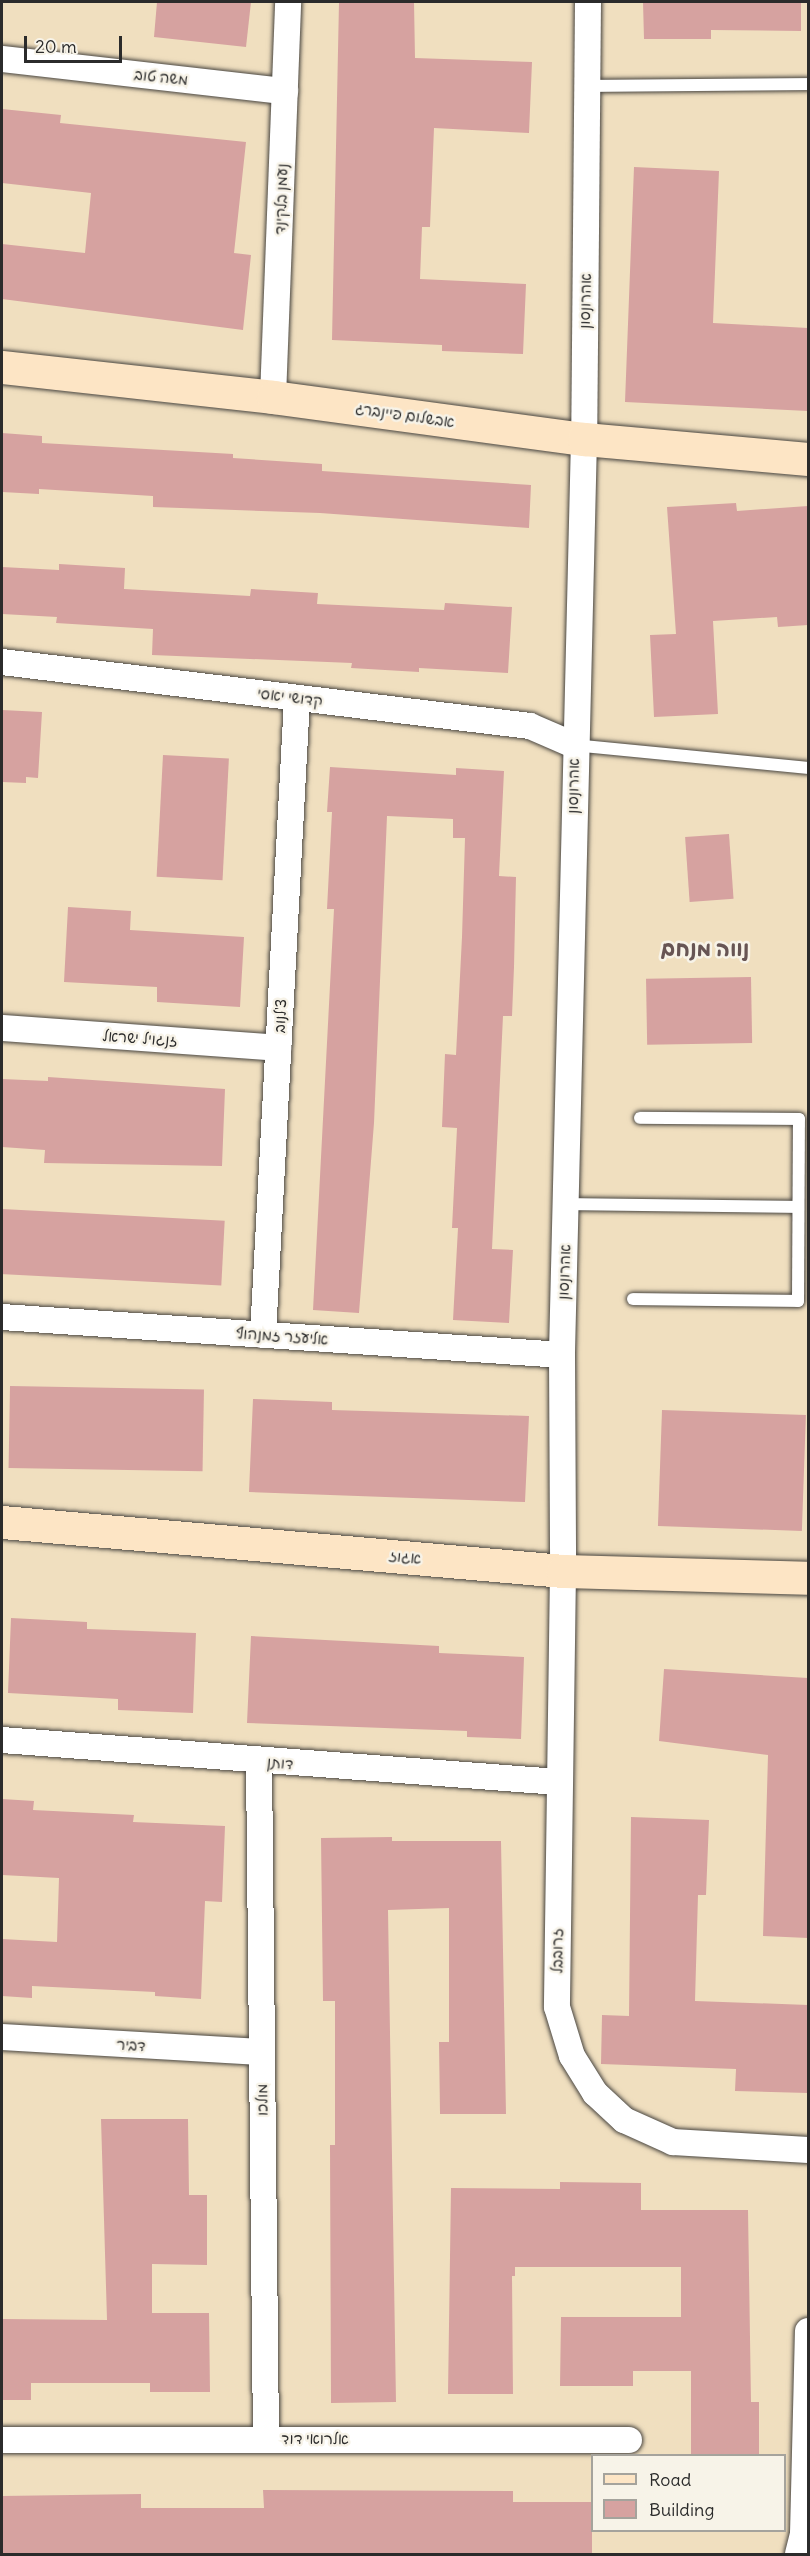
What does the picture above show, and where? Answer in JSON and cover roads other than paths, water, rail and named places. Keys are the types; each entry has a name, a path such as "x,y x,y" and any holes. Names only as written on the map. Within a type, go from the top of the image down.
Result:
{"street":[{"name":"נעמן בלקינד","path":"273,397 288,2"},
{"name":"אהרונסון","path":"563,1571 562,1355 567,1204 574,746 584,439 588,2"},
{"name":"משה טוב","path":"2,59 285,91"},
{"name":"אבשלום פיינברג","path":"2,367 273,397 584,439 808,459"},
{"name":"קדושי יאסי","path":"2,662 530,726 574,746"},
{"name":"צ'לנוב","path":"263,1335 297,698"},
{"name":"זנגויל ישראל","path":"2,1028 278,1048"},
{"name":"אליעזר זמנהוף","path":"2,1317 562,1355"},
{"name":"אגוז","path":"2,1522 563,1571 808,1578"},
{"name":"זרובבל","path":"563,1571 558,1782 557,2007 572,2056 595,2093 624,2120 673,2142 808,2150"},
{"name":"דותן","path":"2,1740 558,1782"},
{"name":"מולכו","path":"259,1761 266,2439"},
{"name":"דביר","path":"2,2037 261,2052"},
{"path":"798,2554 803,2534 808,2331"},
{"name":"אלרואי דוד","path":"2,2440 629,2440"}],"lane":[{"path":"587,86 808,84"},
{"path":"574,746 808,768"},
{"path":"633,1299 798,1301 799,1119 640,1118"},
{"path":"567,1204 798,1207"}],"district":[{"name":"נווה מנחם","path":"705,949"}]}
